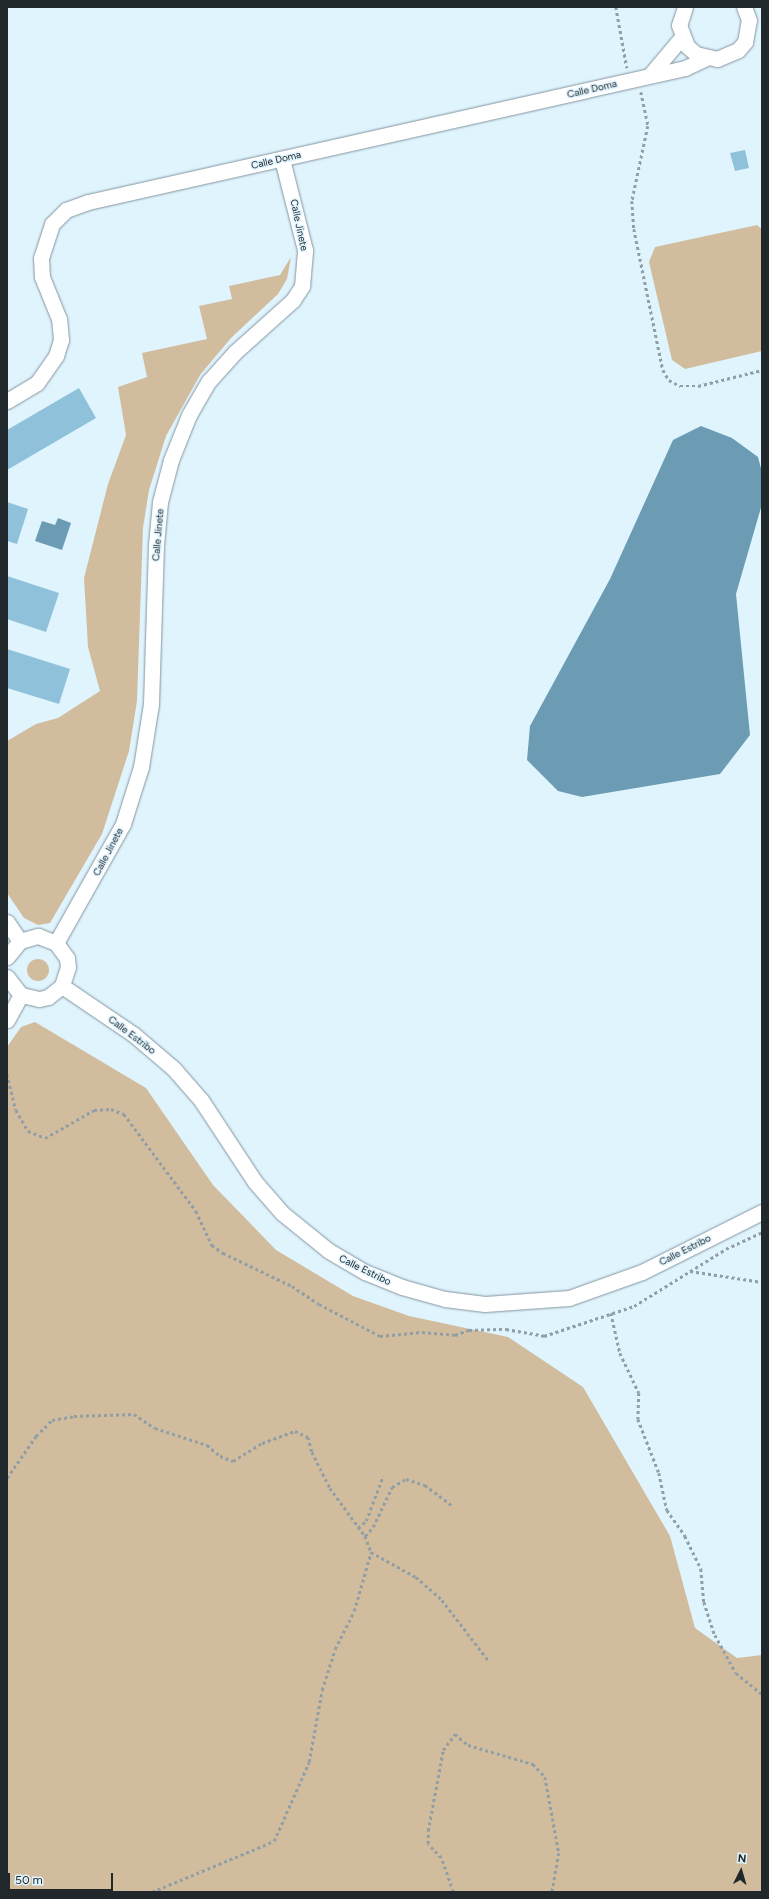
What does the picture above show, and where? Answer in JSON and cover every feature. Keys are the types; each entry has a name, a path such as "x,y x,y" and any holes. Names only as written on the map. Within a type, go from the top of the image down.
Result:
{"street":[{"path":"685,7 680,25 682,36 692,50 706,58 728,56 745,42 749,20 744,7"},
{"path":"639,78 682,36"},
{"name":"Calle Doma","path":"7,401 37,384 56,356 61,340 59,319 42,277 41,258 52,224 66,210 88,202 685,68 706,58"},
{"name":"Calle Jinete","path":"56,943 123,824 141,767 151,704 156,545 160,502 170,460 189,415 209,381 234,353 293,300 302,286 305,250 282,158"},
{"path":"7,922 20,941"},
{"path":"7,957 20,941 38,936 56,943 65,954 68,967 62,986 52,994 39,999 22,995 7,977"},
{"name":"Calle Estribo","path":"62,986 133,1034 173,1068 201,1100 256,1182 282,1213 329,1251 365,1272 402,1287 445,1299 485,1304 569,1298 642,1272 762,1212"},
{"path":"7,1020 22,995"}],"path":[{"path":"616,7 639,78 648,126 632,201 634,229 663,370 669,380 680,386 698,386 762,370"},
{"path":"7,1074 16,1110 28,1131 45,1138 94,1110 111,1109 124,1114 196,1210 212,1245 223,1254 292,1286 319,1304 380,1336 422,1332 455,1335 469,1330 506,1329 544,1336 634,1306 690,1270 762,1232"},
{"path":"690,1270 762,1282"},
{"path":"611,1313 620,1353 639,1393 638,1419 659,1474 667,1510 685,1536 701,1569 704,1602 715,1635 736,1673 762,1694"},
{"path":"7,1478 36,1436 52,1420 74,1416 134,1414 155,1428 207,1445 220,1456 233,1461 262,1443 295,1431 308,1437 330,1488 365,1536 371,1552 354,1611 334,1649 322,1690 309,1762 274,1840 152,1892"},
{"path":"358,1528 366,1521 383,1476"},
{"path":"365,1536 373,1527 392,1487 406,1479 425,1485 452,1505"},
{"path":"371,1552 416,1577 442,1600 488,1660"},
{"path":"453,1892 442,1858 428,1844 428,1832 442,1756 455,1734 468,1744 533,1764 545,1777 559,1853 552,1892"}],"shaded area":[{"path":"757,225 762,229 762,351 685,369 672,360 649,262 655,247"},
{"path":"291,257 287,279 278,294 231,338 200,375 166,436 149,490 143,528 137,701 129,751 102,834 50,923 38,925 24,918 7,893 7,741 36,724 58,718 100,691 88,647 84,578 108,484 126,435 118,387 147,377 142,353 207,339 199,306 232,299 229,286 280,275"},
{"path":"38,959 46,962 49,970 46,978 38,981 30,978 27,970 30,962"},
{"path":"35,1022 146,1088 213,1185 276,1250 353,1296 409,1316 508,1337 583,1387 670,1536 695,1628 737,1658 762,1655 762,1892 7,1892 7,1047 21,1027"}],"water":[{"path":"701,426 732,438 758,457 762,472 762,504 736,594 750,735 720,774 582,797 558,791 527,760 530,726 610,579 673,440"},
{"path":"58,518 71,523 62,550 35,541 42,521 55,525"}],"building":[{"path":"745,150 749,168 735,171 730,153"},
{"path":"79,388 96,418 7,470 7,430"},
{"path":"7,502 28,509 17,544 7,541"},
{"path":"7,576 59,593 46,632 7,619"},
{"path":"7,649 70,669 59,704 7,688"}]}
